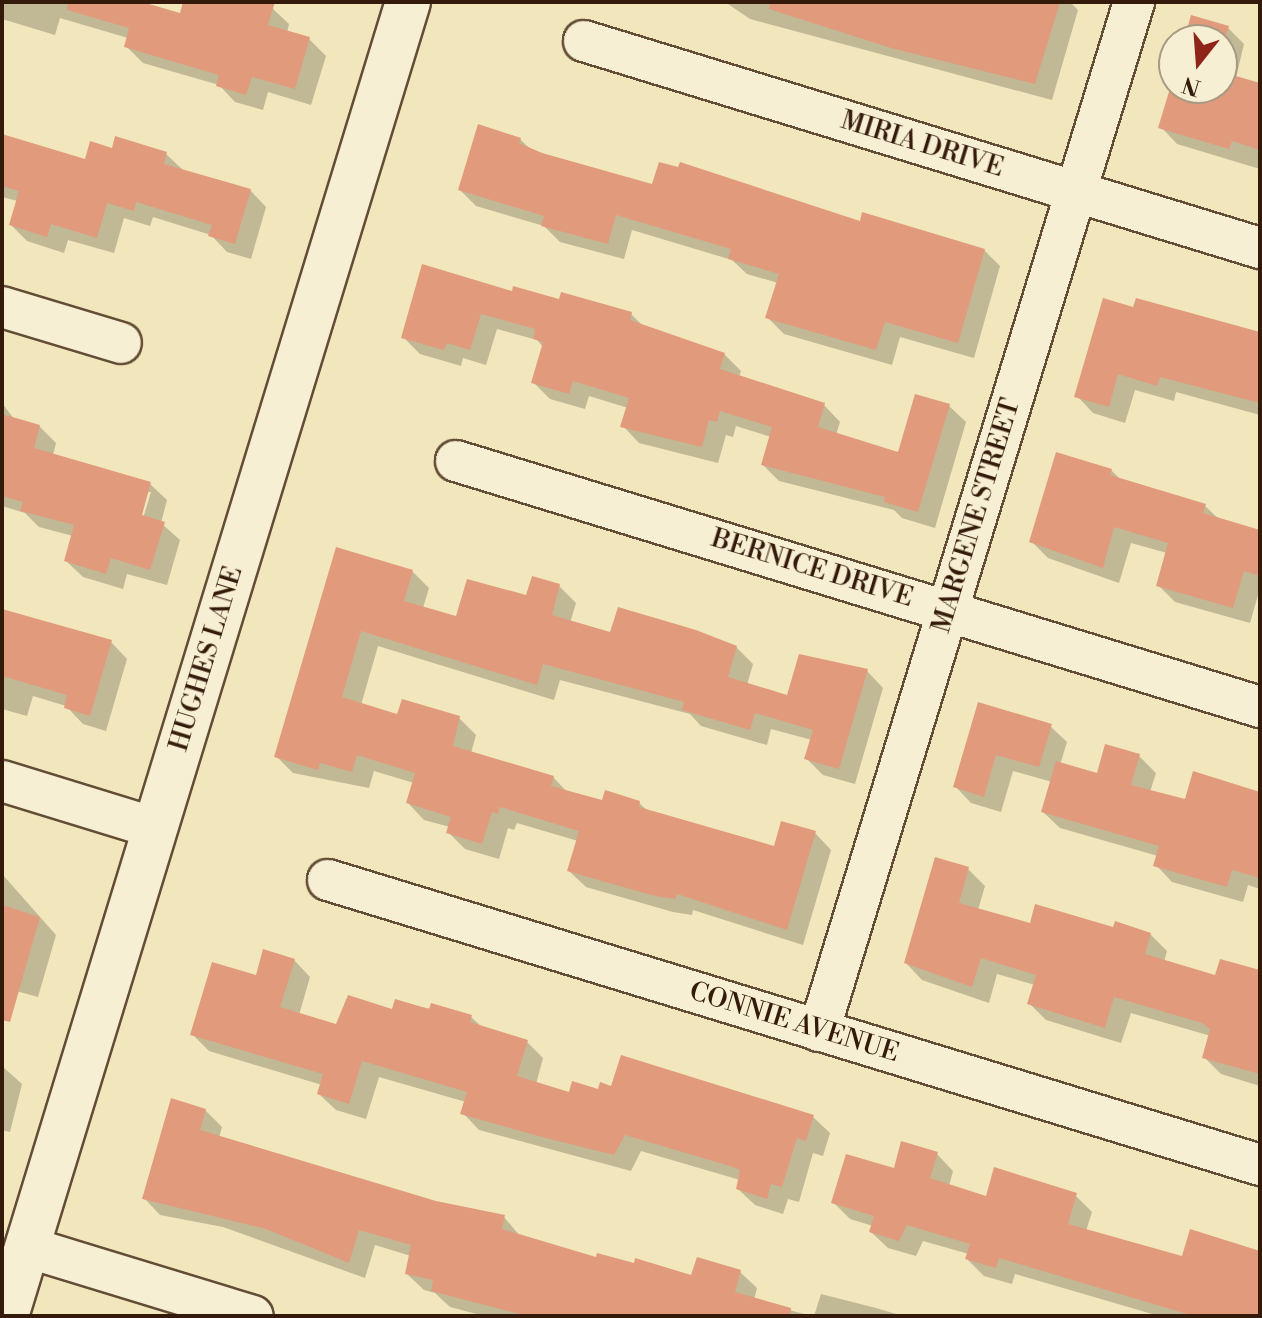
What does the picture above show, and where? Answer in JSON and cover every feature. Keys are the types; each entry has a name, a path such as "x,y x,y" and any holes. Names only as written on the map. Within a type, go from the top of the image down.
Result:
{"street":[{"name":"HUGHES LANE","path":"6,1316 408,2"},
{"name":"MARGENE STREET","path":"819,1031 1134,2"},
{"name":"MIRIA DRIVE","path":"584,41 1260,248"},
{"path":"2,307 121,343"},
{"name":"BERNICE DRIVE","path":"456,461 1260,707"},
{"path":"2,781 155,828"},
{"name":"CONNIE AVENUE","path":"328,880 1260,1165"},
{"path":"27,1247 253,1316"}],"building":[{"path":"68,2 142,2 180,13 183,2 275,2 268,25 310,37 295,89 252,77 246,95 216,86 219,75 124,47 129,28 67,10"},
{"path":"770,2 1060,2 1035,84 891,48 769,9"},
{"path":"1191,15 1222,24 1188,24"},
{"path":"1238,77 1260,83 1260,150 1232,141 1229,149 1158,128 1165,104 1238,104"},
{"path":"478,124 521,138 519,143 542,153 652,184 659,162 678,167 680,162 860,221 862,212 985,249 958,343 885,322 876,350 765,318 779,274 728,259 731,249 616,215 608,244 541,226 544,216 458,190"},
{"path":"2,134 85,159 90,141 112,148 115,136 167,152 164,164 251,189 235,244 208,236 212,225 136,202 134,211 107,203 97,238 51,224 47,237 9,225 19,191 2,186"},
{"path":"422,264 512,291 513,286 559,299 561,292 632,312 630,320 725,353 720,369 825,403 818,427 898,452 915,394 950,404 918,512 884,502 885,497 761,465 772,427 720,411 717,422 709,420 702,447 620,427 629,398 573,381 569,394 531,383 543,342 533,339 535,329 481,314 470,350 447,343 444,350 401,338"},
{"path":"1103,298 1133,307 1136,298 1260,332 1260,403 1160,377 1157,386 1118,374 1109,407 1074,397"},
{"path":"2,414 40,425 34,448 151,482 142,515 165,522 150,570 111,558 106,574 64,561 74,525 20,511 23,502 2,496"},
{"path":"1056,452 1112,469 1110,475 1206,504 1203,513 1260,530 1260,576 1244,571 1233,608 1156,586 1168,543 1114,527 1103,568 1029,542"},
{"path":"336,547 413,570 404,601 456,616 467,579 526,595 532,576 560,584 552,615 610,632 618,607 696,630 737,646 728,677 787,695 799,654 868,669 839,769 804,759 813,730 755,713 750,730 682,710 684,702 543,664 537,685 361,631 342,697 397,714 402,699 460,716 453,746 554,776 551,786 602,800 605,790 640,801 639,807 774,846 781,821 816,831 787,930 677,894 675,899 655,896 567,871 579,831 500,807 498,814 492,812 482,844 446,833 451,817 406,803 415,773 357,755 352,772 320,763 318,770 274,757"},
{"path":"2,609 112,640 90,716 64,708 67,695 2,676"},
{"path":"978,702 1052,724 1039,767 996,755 984,797 953,787"},
{"path":"1105,744 1140,754 1131,785 1185,799 1193,771 1260,792 1260,878 1232,870 1227,887 1153,866 1159,846 1041,812 1056,761 1097,773"},
{"path":"935,857 969,867 959,903 1030,923 1035,904 1113,927 1115,921 1151,933 1145,954 1215,975 1220,959 1260,970 1260,1074 1202,1058 1210,1029 1202,1023 1114,997 1105,1028 1027,1004 1036,975 981,958 972,987 904,963"},
{"path":"2,905 40,917 10,1022 2,1020"},
{"path":"263,949 295,959 280,1007 336,1024 348,995 392,1009 395,999 429,1009 431,1003 472,1015 470,1022 528,1040 517,1076 569,1092 572,1081 598,1089 600,1082 611,1086 621,1055 814,1115 806,1141 797,1138 782,1187 771,1184 767,1199 736,1189 740,1170 733,1167 625,1135 614,1155 460,1114 467,1092 362,1061 349,1104 317,1094 323,1074 190,1035 212,962 256,975"},
{"path":"171,1098 206,1109 200,1130 436,1201 505,1215 502,1229 596,1257 597,1253 634,1263 635,1258 691,1275 697,1257 741,1270 735,1292 791,1308 790,1316 527,1316 431,1291 433,1280 405,1274 411,1245 359,1230 349,1263 266,1229 142,1199"},
{"path":"901,1141 938,1152 930,1178 986,1196 994,1167 1077,1193 1068,1224 1182,1256 1190,1229 1260,1251 1260,1316 1194,1316 999,1258 996,1268 965,1259 970,1244 907,1225 899,1241 869,1232 874,1216 831,1203 846,1154 894,1168"}]}
